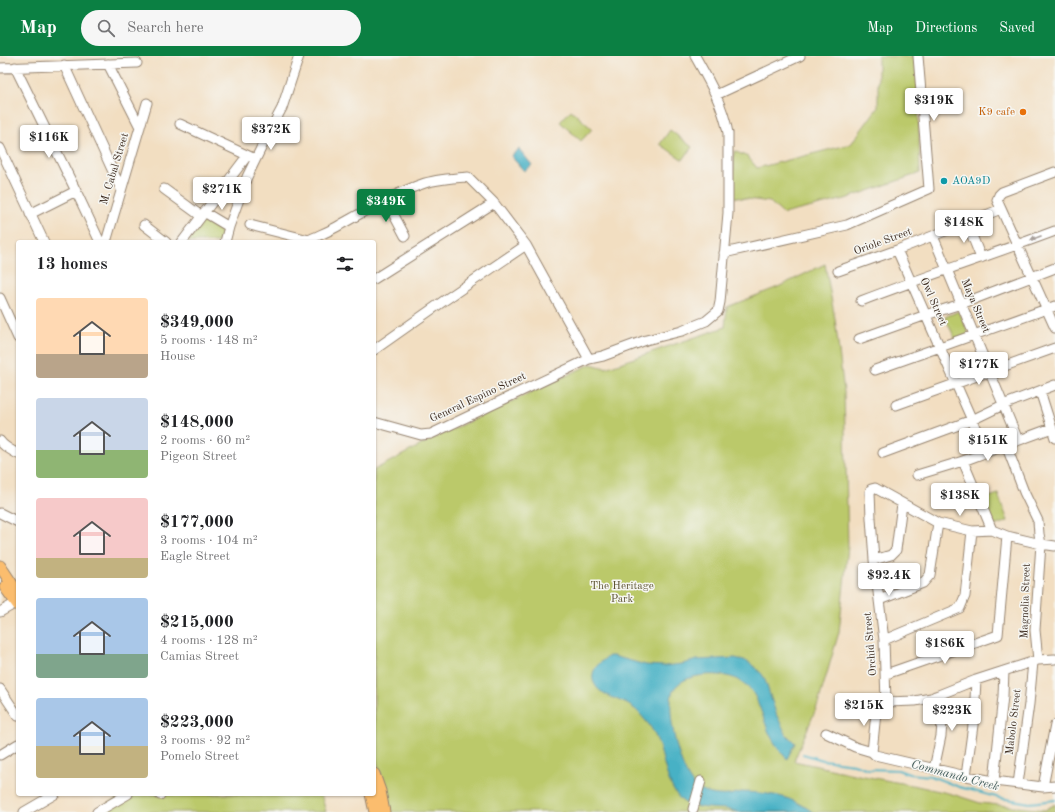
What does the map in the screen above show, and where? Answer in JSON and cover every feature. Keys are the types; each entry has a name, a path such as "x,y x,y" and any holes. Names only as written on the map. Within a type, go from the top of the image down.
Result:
{"main road":[{"path":"0,566 16,598"},
{"path":"0,580 16,599"},
{"path":"376,780 380,791 379,810"},
{"path":"372,796 379,810"}],"street":[{"path":"183,240 202,214 251,157 282,108 299,56"},
{"path":"694,56 716,95 726,123 728,134 728,213 724,253 847,225 929,190 918,56"},
{"path":"716,95 800,56"},
{"path":"0,68 137,63"},
{"path":"108,64 140,127"},
{"path":"64,65 121,189"},
{"path":"15,67 99,240"},
{"name":"M. Cabal Street","path":"107,240 147,103"},
{"path":"180,124 251,157"},
{"path":"0,148 43,240"},
{"path":"226,240 247,177 251,157"},
{"path":"1055,172 1002,192 997,200 1032,277 1051,307 1055,328"},
{"path":"309,240 339,226 386,200 426,182 468,177 494,203 526,245 589,359"},
{"path":"164,189 202,214 229,227"},
{"path":"30,214 76,191"},
{"path":"386,200 405,236"},
{"path":"376,279 494,203"},
{"name":"Oriole Street","path":"838,271 897,250 1000,209"},
{"path":"967,222 981,258"},
{"path":"144,225 163,240"},
{"path":"250,225 299,240"},
{"name":"Maya Street","path":"861,301 911,282 1017,246 1055,231"},
{"name":"Maya Street","path":"933,236 1018,440"},
{"path":"376,349 526,245"},
{"name":"Owl Street","path":"897,250 986,452"},
{"name":"General Espino Street","path":"376,423 422,435 431,434 589,359 603,356 646,340 682,331 701,323 718,311 724,253"},
{"path":"859,339 961,304 1055,268"},
{"path":"0,298 16,334"},
{"path":"874,370 1051,307"},
{"path":"896,404 1055,348"},
{"path":"883,453 972,420 1003,405 1055,385"},
{"path":"1040,391 1055,438"},
{"path":"917,474 963,461 1052,428"},
{"path":"0,441 9,450 16,453"},
{"name":"Magnolia Street","path":"1006,444 1024,492 1038,521 1041,544 1035,630 1035,661"},
{"path":"963,461 992,530"},
{"name":"Orchid Street","path":"886,702 884,640 874,560 871,518 871,489 875,488 902,504"},
{"path":"874,560 892,555 896,550 902,504 938,523 972,531 992,530 1007,536 1055,546"},
{"path":"0,513 16,519"},
{"path":"879,600 923,583 930,575 938,523"},
{"path":"884,640 960,608 965,596 972,531"},
{"path":"886,674 998,634 1007,536"},
{"path":"0,612 16,601"},
{"path":"873,754 876,713 886,702 916,701 935,696 976,680 1035,661 1055,659"},
{"name":"Mabolo Street","path":"1018,784 1035,661"},
{"path":"994,781 1003,696 1004,671"},
{"path":"966,776 974,718 976,680"},
{"path":"0,689 16,713"},
{"path":"934,769 942,724 935,696"},
{"path":"1043,787 1055,725"},
{"path":"826,733 873,754 934,769 994,781 1043,787 1055,786"},
{"path":"0,755 16,745"},
{"path":"693,809 701,780"},
{"path":"24,812 52,796"},
{"path":"97,812 125,796"}],"green space":[{"path":"878,56 917,56 920,173 845,199 783,214 770,202 733,197 734,151 748,157 757,168 851,144 878,107"},
{"path":"571,110 592,129 581,141 560,122"},
{"path":"670,130 692,147 683,160 660,144"},
{"path":"203,222 222,231 220,240 190,240"},
{"name":"The Heritage Park","path":"825,264 835,319 844,392 848,546 839,632 818,704 794,761 917,786 952,794 980,803 1045,810 1055,804 1055,812 390,812 384,783 376,760 376,469 438,436 591,364 605,368 725,327 727,307 778,287"},
{"path":"959,311 970,337 957,343 945,317"},
{"path":"998,494 1008,521 994,526 984,499"},
{"path":"114,796 322,796 326,812 94,812 116,799"}],"water":[{"path":"519,149 532,165 524,171 511,156"},
{"path":"609,656 646,665 664,666 682,664 697,660 735,658 744,660 751,664 762,674 777,716 786,734 795,743 787,759 770,735 758,703 749,688 736,679 727,676 710,675 692,677 677,685 673,691 671,700 672,726 679,755 684,768 689,779 695,786 706,793 729,795 741,792 774,795 794,801 813,812 738,812 726,809 696,807 681,800 669,781 657,739 652,729 636,710 600,691 594,683 594,670"}],"waterway":[{"name":"Commando Creek","path":"803,754 823,760 854,764 868,769 898,770 909,774 931,776 959,787 1000,798 1030,803 1055,800"}],"place":[{"name":"K9 cafe","path":"1023,112"},
{"name":"AOA9D","path":"944,181"}]}
